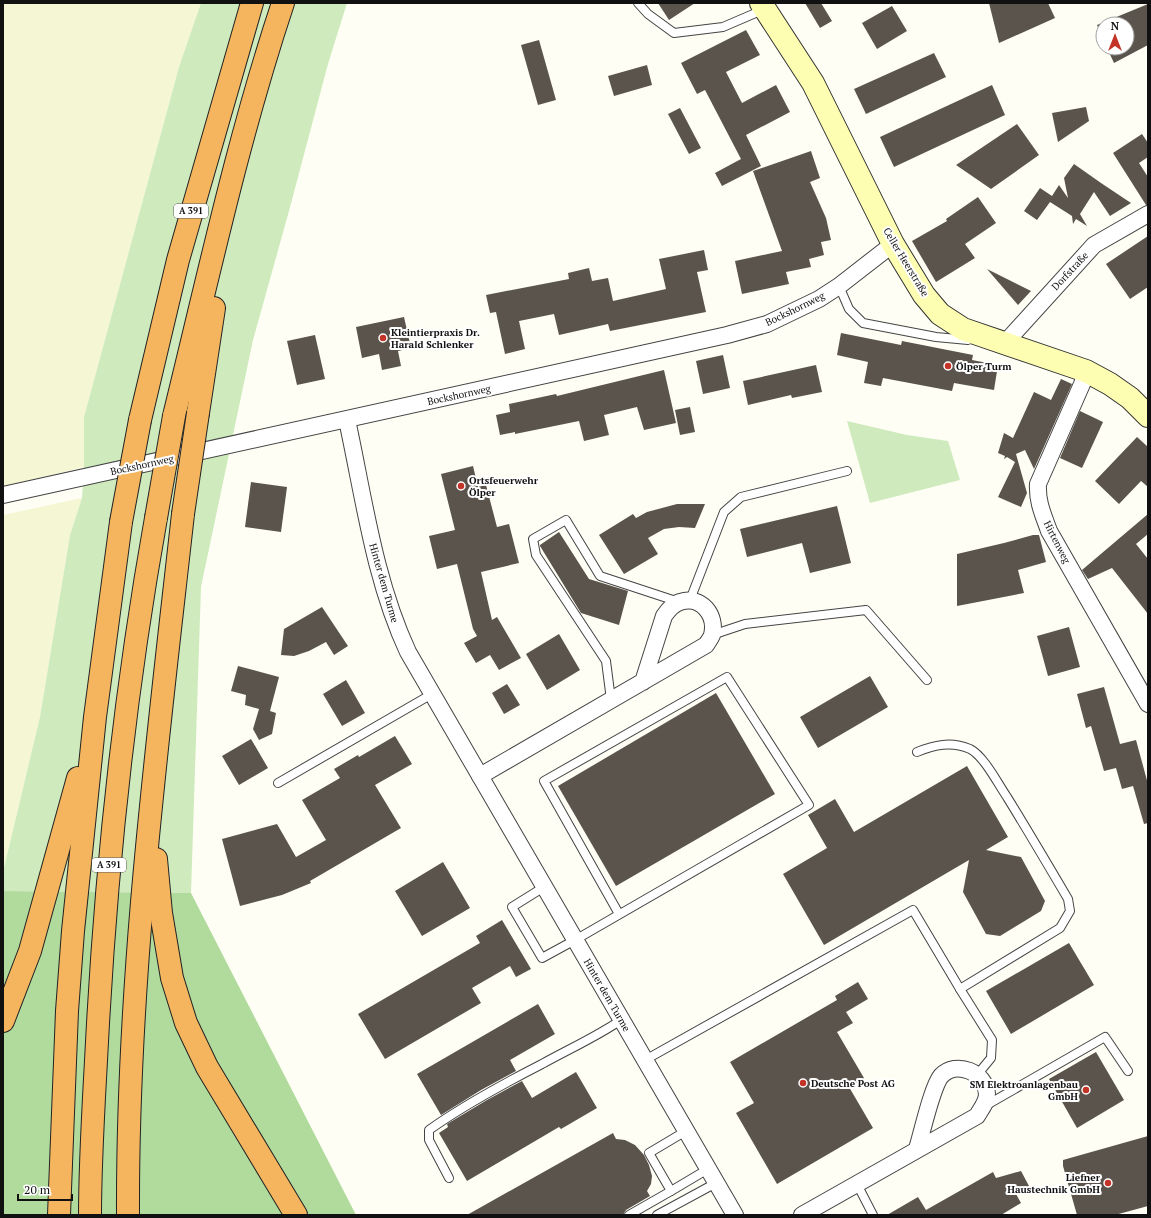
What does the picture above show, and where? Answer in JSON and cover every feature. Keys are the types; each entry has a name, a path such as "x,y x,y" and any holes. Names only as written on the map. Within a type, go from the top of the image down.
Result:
{"highway":[{"name":"A 391","path":"60,1215 68,996 73,931 95,717 121,522 140,420 178,260 252,3"},
{"name":"A 391","path":"90,1215 94,1092 102,949 115,804 142,599 174,416 237,157 266,56 284,3"},
{"path":"128,1215 128,1152 137,959 154,773 183,514 237,157"},
{"path":"3,1020 30,951 95,717"},
{"path":"154,773 155,845 161,913 172,978 186,1023 207,1067 296,1215"}],"main road":[{"name":"Celler Heerstraße","path":"767,5 814,82 893,244 924,295 940,314 963,329 1086,371 1110,384 1130,398 1148,416"}],"street":[{"name":"Dorfstraße","path":"1005,343 1094,245 1148,214"},
{"name":"Bockshornweg","path":"3,495 728,335 767,324 819,299 839,286 893,244"},
{"name":"Hirtenweg","path":"1086,371 1082,384 1038,484 1037,495 1049,531 1148,704"},
{"name":"Hinter dem Turme","path":"347,420 376,562 386,598 396,626 408,652 735,1215"},
{"path":"480,776 706,646 712,635 713,623 710,614 702,604 685,601 670,608 664,616 643,682"},
{"path":"802,1215 977,1116 983,1107 987,1094 983,1083 977,1075 968,1070 958,1068 948,1070 940,1077 935,1088 917,1149"}],"lane":[{"path":"638,3 648,14 674,33 723,27 767,5"},
{"path":"839,286 849,309 863,323 936,337 1005,343"},
{"path":"612,700 606,661 536,555 533,539 566,520 600,576 685,601 724,512 741,497 847,471"},
{"path":"712,635 746,624 866,610 927,680"},
{"path":"544,887 512,907 542,958 575,940 809,805 727,677 544,782 620,914"},
{"path":"278,783 432,694"},
{"path":"916,752 934,746 951,744 971,749 984,762 1030,834 1068,899 1070,911 1060,928 960,989"},
{"path":"645,1060 913,910 992,1040 991,1058 977,1075"},
{"path":"449,1178 429,1140 429,1130 444,1119 529,1071 603,1033 621,1020"},
{"path":"983,1107 1105,1037 1128,1071"},
{"path":"671,1191 650,1152 686,1131"},
{"path":"630,1215 708,1169"},
{"path":"657,1215 716,1183"},
{"path":"857,1184 873,1215"}],"green space":[{"path":"3,3 201,3 179,67 84,417 84,467 3,487"},
{"path":"201,3 347,3 328,64 253,340 201,587 191,893 3,891 3,872 40,717 70,535 82,498 84,467 84,417 179,67"},
{"path":"847,421 907,435 948,441 960,480 870,503"},
{"path":"82,498 70,535 40,717 3,872 3,515"},
{"path":"3,891 191,893 356,1215 3,1215"}],"building":[{"path":"658,3 695,3 669,20"},
{"path":"805,3 821,3 832,21 820,28"},
{"path":"989,3 1048,3 1055,18 999,43"},
{"path":"1148,4 1148,45 1135,52 1135,16 1119,16"},
{"path":"892,6 907,31 877,49 862,23"},
{"path":"746,30 760,55 726,72 742,103 776,85 790,112 746,135 761,166 722,186 715,173 741,159 705,90 697,94 681,63"},
{"path":"539,40 556,100 538,105 521,45"},
{"path":"934,53 946,77 866,114 854,89"},
{"path":"1111,56 1127,56 1114,63"},
{"path":"647,65 652,85 614,96 608,76"},
{"path":"992,85 1005,115 894,167 880,137"},
{"path":"1086,107 1089,121 1058,142 1052,113"},
{"path":"680,108 701,148 689,154 668,114"},
{"path":"1017,124 1039,155 991,189 956,165"},
{"path":"1142,134 1148,143 1148,157 1139,163 1148,177 1148,205 1146,205 1113,153"},
{"path":"811,151 820,178 810,182 826,218 831,240 821,242 824,255 809,259 811,267 786,272 789,284 742,294 735,261 782,251 753,171"},
{"path":"1074,164 1131,203 1110,216 1094,192 1080,214 1087,226 1076,219 1073,224 1072,216 1050,202 1037,220 1024,211 1040,188 1052,196 1059,185 1068,198 1064,178"},
{"path":"978,197 996,223 965,244 975,258 936,282 912,241 947,221 946,219"},
{"path":"1148,236 1148,287 1130,299 1106,264"},
{"path":"704,250 708,270 697,272 706,312 610,331 608,324 559,335 554,314 519,321 525,349 505,354 496,312 490,313 486,295 569,279 568,273 589,268 592,281 608,278 613,301 666,289 659,259"},
{"path":"987,269 1031,291 1018,305"},
{"name":"Kleintierpraxis Dr. Harald Schlenker","path":"404,317 411,348 398,351 401,366 382,370 379,354 362,358 356,327"},
{"name":"Ölper Turm","path":"841,333 901,345 902,341 973,355 972,360 998,365 994,390 954,383 952,391 883,378 881,386 864,383 868,362 837,355"},
{"path":"315,335 325,379 297,385 287,341"},
{"path":"723,355 730,388 703,394 696,361"},
{"path":"816,365 822,392 792,398 791,395 748,405 743,381"},
{"path":"664,370 676,423 644,430 637,407 604,415 609,435 584,441 579,421 515,434 515,432 500,435 496,415 510,412 509,404 556,394 557,396"},
{"path":"1061,379 1072,384 1034,469 1025,450 1016,454 1027,493 1021,507 998,497 1015,462 1007,457 1004,459 1005,456 998,453 1004,433 1013,438 1034,392 1051,400"},
{"path":"690,407 695,432 680,435 675,410"},
{"path":"1080,411 1103,422 1082,468 1060,458"},
{"path":"1137,437 1148,447 1148,487 1141,481 1119,504 1095,481"},
{"path":"473,466 478,487 486,485 497,527 509,524 519,563 481,572 492,620 497,617 521,658 499,670 490,655 476,663 464,643 477,636 473,629 457,564 437,569 429,536 455,530 441,474"},
{"path":"251,482 287,487 281,532 245,527"},
{"path":"677,504 705,504 695,528 679,527 664,529 648,538 658,554 624,574 599,535 633,514 636,518 647,512"},
{"path":"837,506 851,563 810,573 802,543 747,557 740,529"},
{"path":"1148,514 1148,534 1136,544 1148,559 1148,614 1112,568 1088,579 1082,570"},
{"path":"559,532 589,579 628,591 619,625 581,613 540,546"},
{"path":"1033,535 1039,535 1046,562 1018,570 1024,593 957,606 957,554"},
{"path":"322,607 348,646 334,655 326,642 309,651 294,656 281,655 284,629"},
{"path":"1069,627 1080,667 1048,676 1037,636"},
{"path":"559,634 580,670 547,690 526,654"},
{"path":"238,666 279,677 270,711 276,713 272,734 259,740 253,729 259,709 245,705 246,695 231,691"},
{"path":"870,676 888,707 818,748 800,717"},
{"path":"346,680 365,713 342,726 323,694"},
{"path":"507,684 520,705 504,714 492,693"},
{"path":"1104,687 1120,744 1136,740 1148,784 1148,823 1144,824 1133,786 1122,789 1116,768 1104,771 1091,726 1086,728 1077,694"},
{"path":"716,693 775,794 616,886 558,786"},
{"path":"395,736 412,764 375,785 401,828 310,881 311,883 282,895 240,906 222,839 277,824 296,857 326,840 302,800 340,778 334,769 358,755 359,757"},
{"path":"251,739 268,768 239,785 222,756"},
{"path":"967,766 1008,837 986,850 1021,857 1045,901 1041,911 1000,936 986,934 963,892 969,860 824,945 783,874 827,848 808,815 835,799 854,832"},
{"path":"443,862 470,908 422,936 395,891"},
{"path":"502,920 531,969 516,977 510,966 472,988 481,1003 385,1059 358,1014 480,943 476,936"},
{"path":"1069,943 1094,985 1011,1034 986,991"},
{"name":"Deutsche Post AG","path":"858,982 868,999 846,1012 853,1023 837,1032 864,1078 849,1087 873,1128 777,1184 736,1113 754,1103 730,1062 837,1000 835,996"},
{"path":"538,1004 555,1034 510,1060 516,1071 481,1090 441,1115 417,1074"},
{"name":"SM Elektroanlagenbau GmbH","path":"1096,1052 1124,1100 1077,1128 1049,1079"},
{"path":"576,1072 597,1108 561,1129 559,1127 467,1181 439,1133 448,1127 447,1124 522,1081 532,1098"},
{"path":"613,1133 616,1139 625,1140 635,1145 644,1155 652,1176 651,1184 647,1191 650,1196 626,1210 623,1215 467,1215"},
{"name":"Liefner Haustechnik GmbH","path":"1148,1136 1148,1206 1115,1215 1077,1215 1063,1166 1063,1160"},
{"path":"1021,1171 1029,1186 1016,1194 1021,1203 1001,1215 887,1215 918,1197 926,1210 993,1172 996,1178"}],"place":[{"name":"Kleintierpraxis Dr. Harald Schlenker","path":"383,338"},
{"name":"Ölper Turm","path":"948,366"},
{"name":"Ortsfeuerwehr Ölper","path":"461,486"},
{"name":"Deutsche Post AG","path":"803,1083"},
{"name":"SM Elektroanlagenbau GmbH","path":"1086,1090"},
{"name":"Liefner Haustechnik GmbH","path":"1108,1183"}]}
